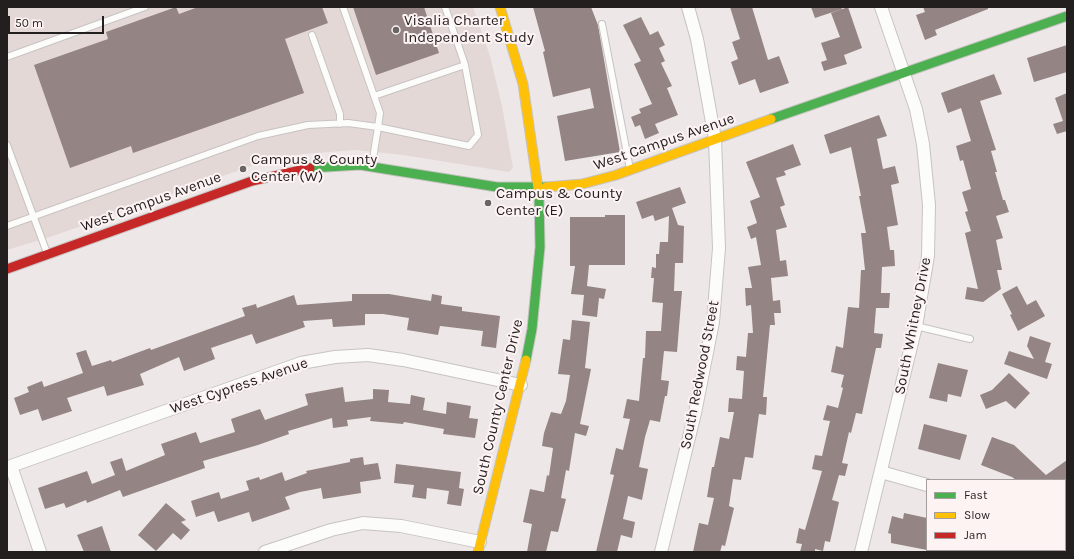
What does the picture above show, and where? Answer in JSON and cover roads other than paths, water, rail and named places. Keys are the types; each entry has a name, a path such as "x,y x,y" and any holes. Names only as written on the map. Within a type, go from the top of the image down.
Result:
{"street":[{"name":"South County Center Drive","path":"479,547 521,385 532,329 540,255 539,188 523,84 500,7"},
{"name":"South Redwood Street","path":"661,552 695,413 713,322 719,248 715,139 697,39 688,7"},
{"name":"South Whitney Drive","path":"861,552 916,326 928,256 929,205 923,144 916,109 881,7"},
{"name":"West Campus Avenue","path":"7,269 252,181 291,171 324,166 360,165 497,187 539,188 582,184 630,170 1067,16"},
{"name":"West Cypress Avenue","path":"40,552 11,466 301,363 335,357 368,355 403,360 521,385"},
{"path":"881,472 926,485"},
{"path":"265,552 331,530 363,523 401,526 479,547"}],"lane":[{"path":"7,57 146,7"},
{"path":"343,7 380,113 372,167"},
{"path":"7,226 258,136 308,125 340,124 378,127 469,146 478,135 465,64 445,7"},
{"path":"602,24 630,170"},
{"path":"312,35 340,114 340,124"},
{"path":"374,96 465,64"},
{"path":"7,145 47,254"},
{"path":"916,326 970,339"}],"place":[{"name":"Visalia Charter Independent Study","path":"396,30"},
{"name":"Campus & County Center (W)","path":"243,169"},
{"name":"Campus & County Center (E)","path":"488,203"}]}
